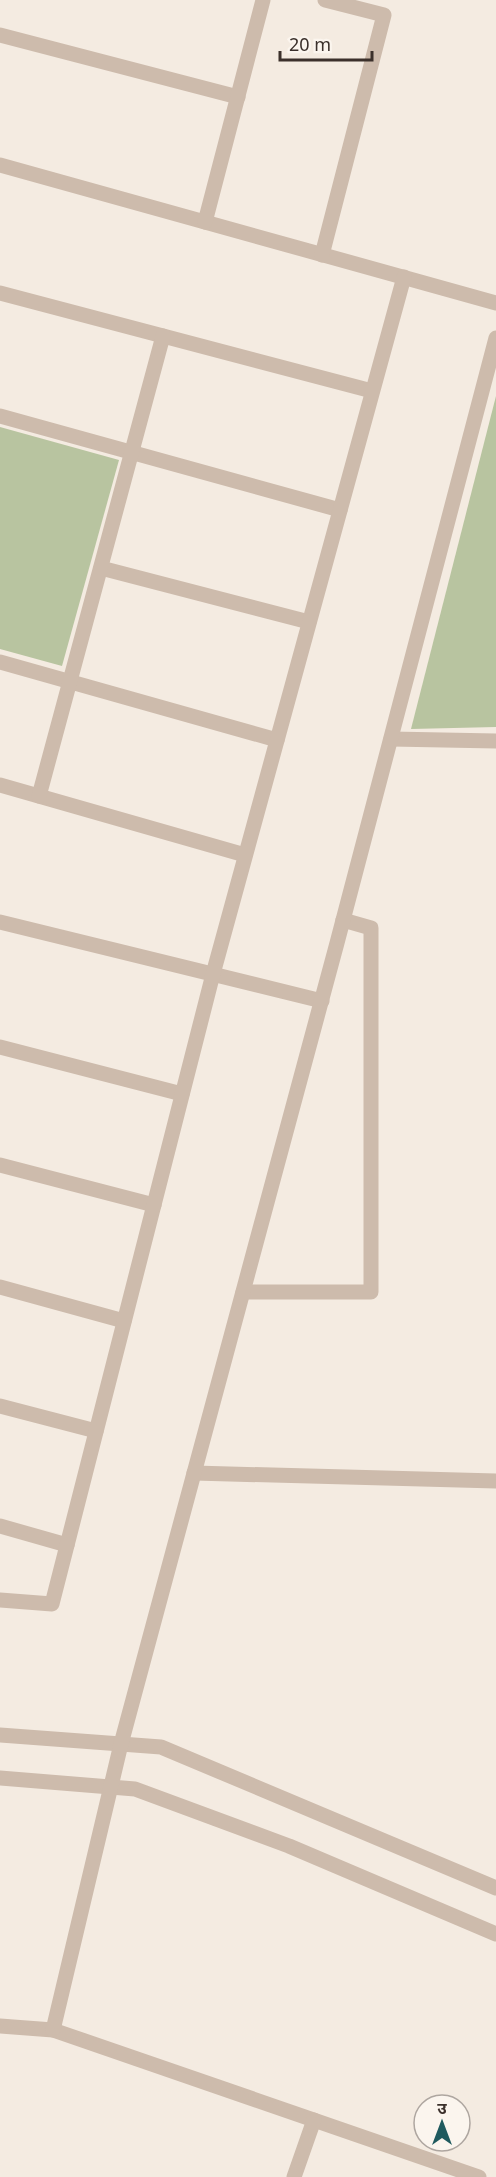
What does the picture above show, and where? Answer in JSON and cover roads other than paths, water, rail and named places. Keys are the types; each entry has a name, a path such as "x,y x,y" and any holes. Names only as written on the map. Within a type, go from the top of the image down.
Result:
{"street":[{"path":"205,222 263,0"},
{"path":"322,255 384,15 344,2 325,0"},
{"path":"0,35 238,97"},
{"path":"0,165 496,303"},
{"path":"0,1600 52,1604 213,974 404,277"},
{"path":"0,293 372,391"},
{"path":"39,796 163,336"},
{"path":"53,2030 121,1744 322,1000 496,338"},
{"path":"0,416 340,510"},
{"path":"100,568 309,622"},
{"path":"0,662 277,740"},
{"path":"391,739 496,741"},
{"path":"0,785 245,855"},
{"path":"243,1292 371,1292 371,928 343,920"},
{"path":"0,921 322,1000"},
{"path":"0,1047 182,1094"},
{"path":"0,1165 154,1205"},
{"path":"0,1287 124,1321"},
{"path":"0,1406 96,1431"},
{"path":"194,1473 496,1481"},
{"path":"0,1526 68,1545"},
{"path":"0,1735 161,1748 496,1888"},
{"path":"0,1778 135,1789 289,1846 496,1934"},
{"path":"0,2026 53,2030 479,2177"},
{"path":"294,2177 314,2120"}]}
